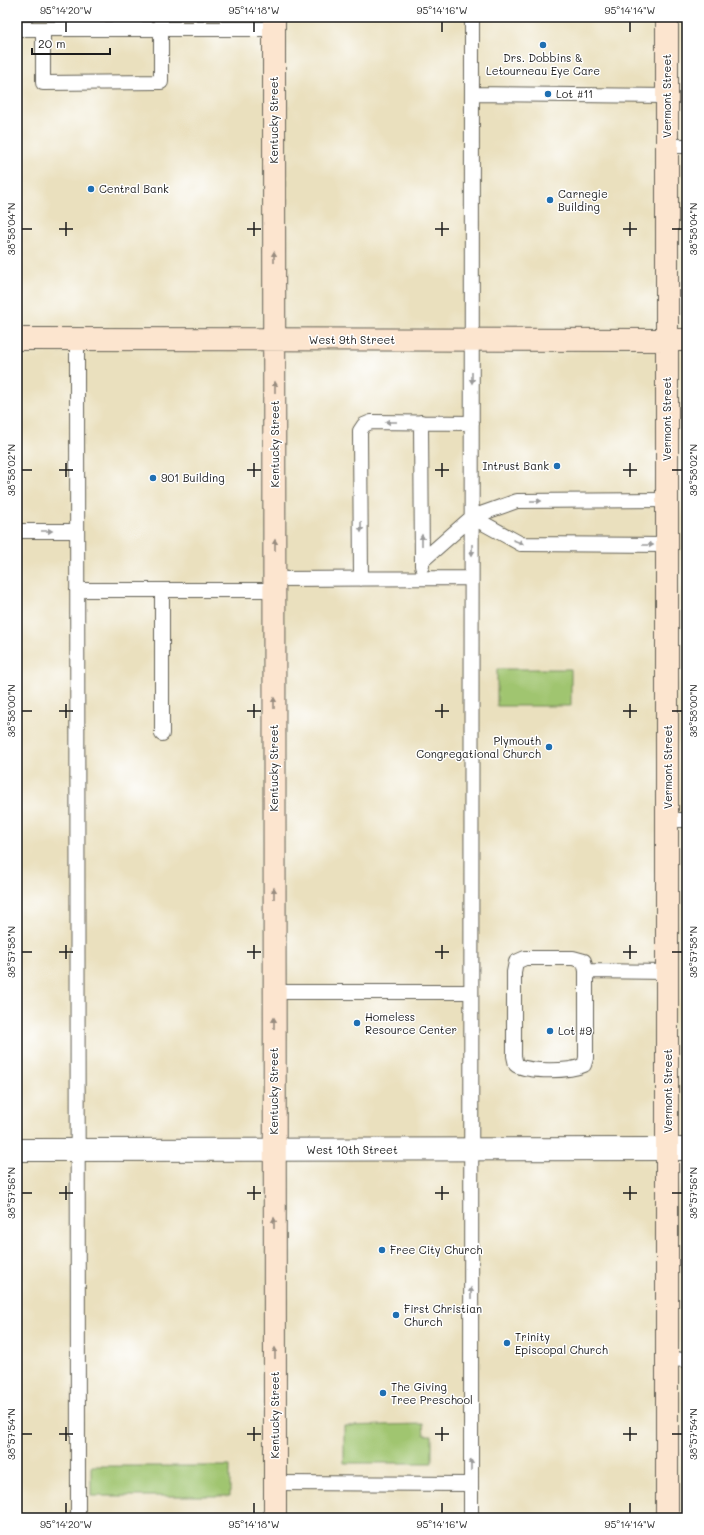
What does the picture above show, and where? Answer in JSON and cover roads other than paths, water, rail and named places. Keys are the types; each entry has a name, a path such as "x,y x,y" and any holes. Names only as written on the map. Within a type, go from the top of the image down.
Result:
{"street":[{"name":"Vermont Street","path":"667,17 667,96 677,146 677,340 668,500 668,545 677,820 668,972 678,1149 677,1360 667,1518"},
{"name":"Kentucky Street","path":"274,23 275,1518"},
{"name":"West 9th Street","path":"17,339 677,340"},
{"name":"West 10th Street","path":"17,1150 678,1149"}],"lane":[{"path":"471,1518 472,17"},
{"path":"20,25 43,29 83,23 274,23"},
{"path":"43,29 43,83 161,82 161,23"},
{"path":"472,94 667,96"},
{"path":"77,339 78,1518"},
{"path":"361,579 360,431 364,425 371,422 472,423"},
{"path":"421,422 422,579"},
{"path":"422,561 472,517 517,501 668,500"},
{"path":"472,517 521,544 668,545"},
{"path":"17,530 77,530"},
{"path":"77,590 162,590 361,579 471,578"},
{"path":"162,590 162,734"},
{"path":"525,958 573,958 584,962 586,971 586,1058 584,1065 575,1069 524,1069 516,1065 514,1040 514,972 516,962 525,958"},
{"path":"586,971 668,972"},
{"path":"274,992 471,992"},
{"path":"275,1483 471,1484"}],"place":[{"name":"Drs. Dobbins & Letourneau Eye Care","path":"543,45"},
{"name":"Lot #11","path":"548,94"},
{"name":"Central Bank","path":"91,189"},
{"name":"Carnegie Building","path":"550,200"},
{"name":"Intrust Bank","path":"557,466"},
{"name":"901 Building","path":"153,478"},
{"name":"Plymouth Congregational Church","path":"549,747"},
{"name":"Homeless Resource Center","path":"357,1023"},
{"name":"Lot #9","path":"550,1031"},
{"name":"Free City Church","path":"382,1250"},
{"name":"First Christian Church","path":"396,1315"},
{"name":"Trinity Episcopal Church","path":"507,1343"},
{"name":"The Giving Tree Preschool","path":"383,1393"}]}
